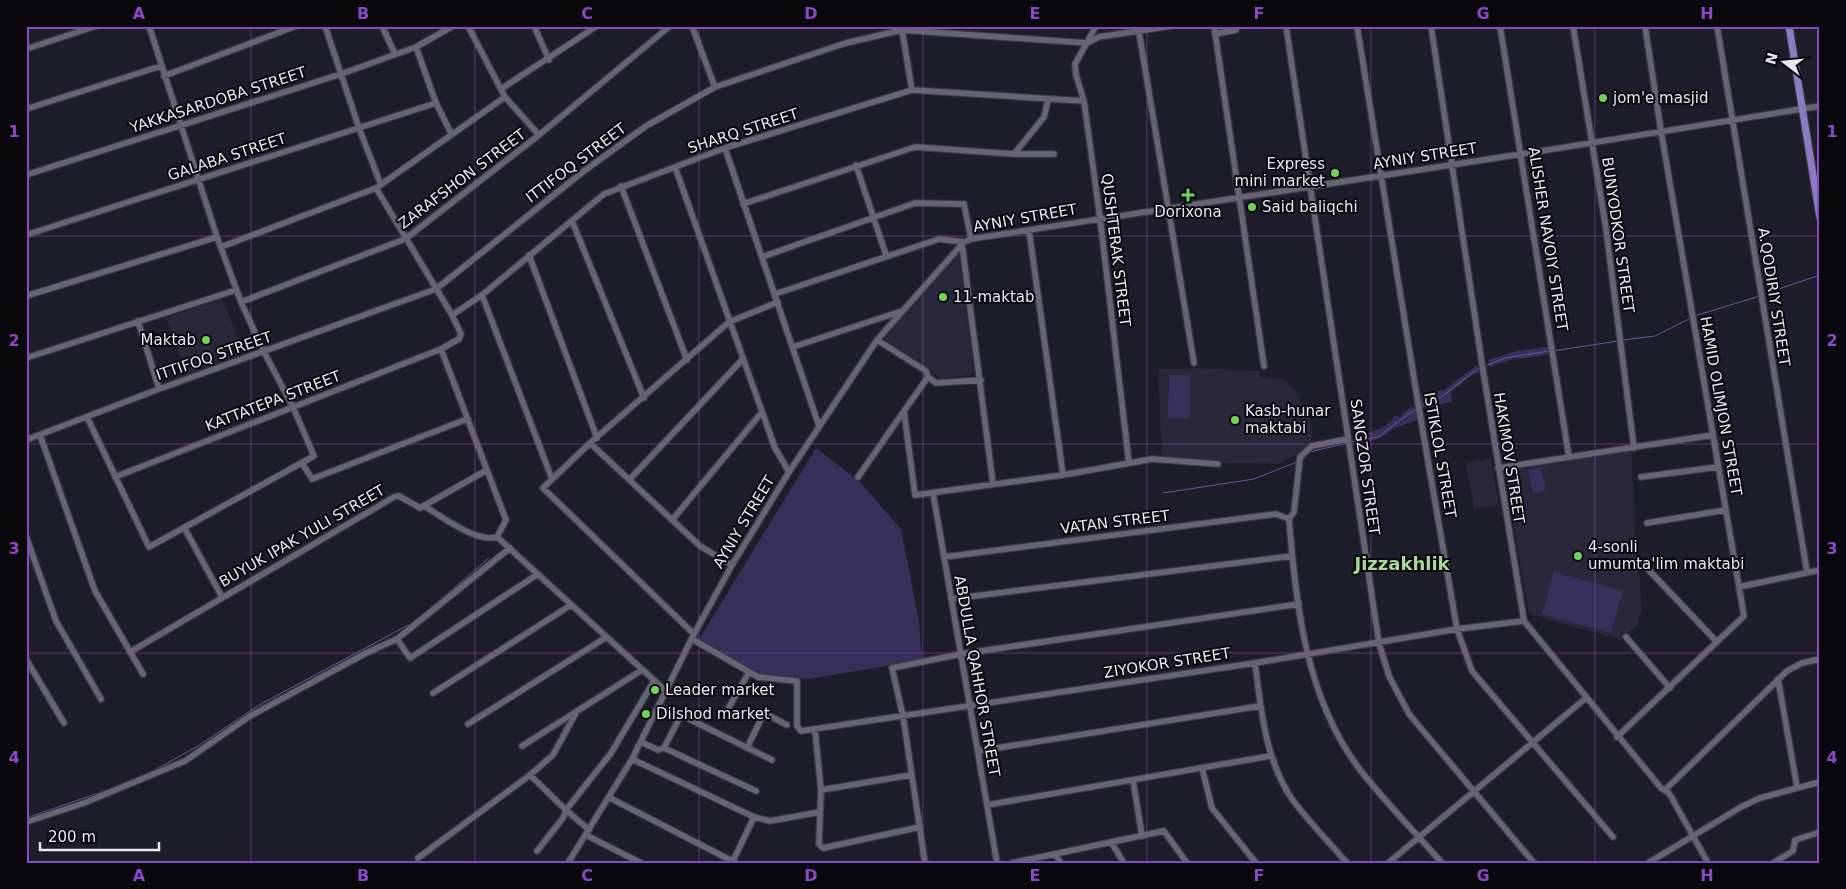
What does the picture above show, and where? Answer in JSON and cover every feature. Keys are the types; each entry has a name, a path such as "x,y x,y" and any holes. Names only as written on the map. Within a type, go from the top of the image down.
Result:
{"main road":[{"path":"1789,26 1820,218"}],"street":[{"path":"26,49 96,26"},
{"path":"87,417 147,546 153,547 185,530 314,456 293,407 240,302 216,237 149,26"},
{"path":"164,76 296,26"},
{"path":"326,26 378,186 405,239 452,315"},
{"path":"382,26 396,54"},
{"name":"YAKKASARDOBA STREET","path":"26,174 341,74 416,47 453,26"},
{"path":"468,26 506,97 540,135"},
{"path":"534,26 549,60"},
{"name":"ZARAFSHON STREET","path":"240,302 405,239 540,135 670,26"},
{"path":"692,26 715,87"},
{"name":"QUSHTERAK STREET","path":"1096,26 1075,64 1076,75 1084,101 1100,218 1129,463"},
{"name":"ITTIFOQ STREET","path":"26,440 159,389 436,290 591,165 646,126 715,87 846,43 906,29 1087,43 1099,37 1139,29 1171,26"},
{"path":"1214,26 1241,197 1264,366"},
{"path":"1216,34 1236,30 1237,26"},
{"name":"SANGZOR STREET","path":"1286,26 1379,643 1389,676 1409,714 1534,863"},
{"name":"ISTIKLOL STREET","path":"1357,26 1418,403 1457,629 1472,671 1613,837"},
{"name":"HAKIMOV STREET","path":"1431,26 1498,468 1524,621 1617,737 1669,793 1708,863"},
{"name":"ALISHER NAVOIY STREET","path":"1500,26 1569,457"},
{"name":"BUNYODKOR STREET","path":"1572,26 1593,143 1634,448"},
{"name":"HAMID OLIMJON STREET","path":"1617,737 1744,616 1661,131 1645,26"},
{"name":"A.QODIRIY STREET","path":"1717,26 1807,572"},
{"path":"501,89 549,60 595,27"},
{"path":"906,29 912,90"},
{"path":"1139,29 1170,208 1194,363"},
{"path":"416,47 436,104 451,133"},
{"path":"26,109 161,66"},
{"name":"SHARQ STREET","path":"452,315 482,296 528,255 604,194 725,148 912,90 1084,101"},
{"path":"221,247 378,186 451,133 506,97"},
{"path":"1014,154 1044,117 1048,100"},
{"name":"GALABA STREET","path":"26,235 436,104"},
{"name":"AYNIY STREET","path":"568,863 610,798 732,565 789,472 877,340 963,243 970,239 1100,218 1382,176 1820,106"},
{"path":"743,204 915,147 1014,154 1054,154"},
{"path":"725,148 819,426"},
{"path":"856,165 872,218 886,255"},
{"path":"675,167 742,360 779,457 789,472"},
{"path":"621,186 687,360"},
{"path":"762,257 915,203 964,204 970,239"},
{"path":"572,220 644,398"},
{"path":"1029,230 1063,475"},
{"path":"26,296 216,237"},
{"path":"775,294 938,239 963,243 993,484"},
{"path":"528,255 597,438"},
{"path":"26,358 236,290"},
{"path":"482,296 552,479"},
{"path":"778,302 730,322 542,488 693,637 758,676 797,681 797,726 800,731 815,730 821,790 819,844 823,848 920,827"},
{"path":"793,347 904,310"},
{"name":"KATTATEPA STREET","path":"114,477 441,349 461,336 452,315"},
{"path":"138,321 159,389"},
{"path":"877,340 926,371 928,377 936,383 981,380"},
{"path":"441,349 466,419 506,520 497,537 667,692"},
{"path":"630,479 742,360"},
{"path":"858,477 928,377"},
{"path":"904,411 915,495 1063,475 1152,459 1218,464"},
{"path":"673,519 762,412"},
{"path":"302,463 312,479 466,419"},
{"path":"40,435 95,591 143,674"},
{"path":"1498,468 1713,435"},
{"path":"1348,439 1312,446 1301,455 1294,512 1289,519 1292,556 1307,654 1315,686 1343,743 1361,771 1442,863"},
{"path":"590,444 630,479 700,546 732,565"},
{"path":"1641,477 1718,466"},
{"path":"424,506 487,470"},
{"name":"ABDULLA QAHHOR STREET","path":"934,493 997,863"},
{"name":"BUYUK IPAK YULI STREET","path":"130,652 394,497 399,496 419,508 424,506 477,536 489,539 497,537"},
{"path":"1647,523 1726,510"},
{"name":"VATAN STREET","path":"944,557 1276,514 1289,519"},
{"path":"185,530 222,597"},
{"path":"26,536 56,621 101,699"},
{"path":"26,822 93,800 185,761 250,716 366,653 398,640 510,548"},
{"path":"952,599 1292,556"},
{"path":"1644,565 1717,642"},
{"path":"1739,587 1820,570"},
{"path":"398,640 410,658 538,574"},
{"path":"925,863 903,716 892,668 961,654 1299,604"},
{"path":"434,694 571,605"},
{"name":"ZIYOKOR STREET","path":"815,730 1379,643 1457,629 1524,621"},
{"path":"1626,637 1670,688"},
{"path":"468,724 606,638"},
{"path":"26,659 64,722"},
{"path":"1665,790 1778,679 1802,663 1820,659"},
{"path":"1255,662 1260,706 1270,756 1291,798 1347,863"},
{"path":"522,746 642,670"},
{"path":"728,708 749,672"},
{"path":"1778,679 1797,787"},
{"path":"537,851 610,753 654,681"},
{"path":"1388,863 1586,698"},
{"path":"978,751 1260,706"},
{"path":"418,858 530,775 553,755 577,712"},
{"path":"747,748 764,713 787,725"},
{"path":"664,748 681,715 772,760"},
{"path":"641,742 658,750 664,748 756,791"},
{"path":"987,805 1270,756"},
{"path":"632,759 754,816 770,821 820,812"},
{"path":"1202,768 1212,808 1256,863"},
{"path":"530,775 587,832 641,863"},
{"path":"821,790 912,775"},
{"path":"1133,780 1142,836"},
{"path":"1648,863 1741,807 1760,798 1820,782"},
{"path":"610,798 734,862 754,816"},
{"path":"1012,863 1164,831 1187,863"},
{"path":"1773,863 1792,851 1795,840 1820,832"},
{"path":"1111,842 1124,863"},
{"path":"1055,854 1061,863"}],"shaded area":[{"name":"11-maktab","path":"959,253 974,374 941,379 883,340"},
{"name":"Maktab","path":"222,298 244,353 186,374 166,318"},
{"path":"1548,347 1549,354 1521,359 1516,358 1489,367 1488,360 1516,351"},
{"path":"1477,365 1480,373 1473,374 1451,392 1452,402 1422,408 1419,394 1444,390"},
{"name":"Kasb-hunar maktabi","path":"1195,368 1260,371 1260,377 1285,379 1295,391 1306,412 1309,412 1313,445 1279,464 1229,463 1162,456 1158,369"},
{"path":"1169,375 1190,375 1190,418 1168,418"},
{"path":"1416,406 1417,420 1392,429 1384,436 1375,440 1355,444 1355,437 1383,428 1393,419 1393,416 1400,417 1408,409"},
{"path":"816,448 859,481 901,529 919,622 922,660 808,679 757,675 698,641"},
{"name":"4-sonli umumta'lim maktabi","path":"1632,450 1634,518 1642,609 1638,624 1621,640 1529,614 1504,469"},
{"path":"1491,458 1499,505 1474,509 1466,463"},
{"path":"1541,467 1546,491 1533,493 1528,470"},
{"path":"1554,572 1623,591 1611,633 1542,614"}],"waterway":[{"path":"1764,294 1820,275"},
{"path":"1694,316 1760,296"},
{"path":"1622,340 1655,336 1691,318"},
{"path":"1553,351 1618,341"},
{"path":"1485,366 1505,358 1549,351"},
{"path":"1420,406 1433,403 1479,368"},
{"path":"1351,442 1378,437 1417,408"},
{"path":"1302,459 1310,452 1347,443"},
{"path":"1163,493 1254,479 1297,462"},
{"path":"427,611 489,558"},
{"path":"151,772 198,746 259,705 414,622"},
{"path":"26,818 110,789"}],"place":[{"name":"jom'e masjid","path":"1603,98"},
{"name":"Express mini market","path":"1335,173"},
{"name":"Dorixona","path":"1188,195"},
{"name":"Said baliqchi","path":"1252,207"},
{"name":"11-maktab","path":"943,297"},
{"name":"Maktab","path":"206,340"},
{"name":"Kasb-hunar maktabi","path":"1235,420"},
{"name":"4-sonli umumta'lim maktabi","path":"1578,556"},
{"name":"Leader market","path":"655,690"},
{"name":"Dilshod market","path":"646,714"}],"district":[{"name":"Jizzakhlik","path":"1402,563"}]}
